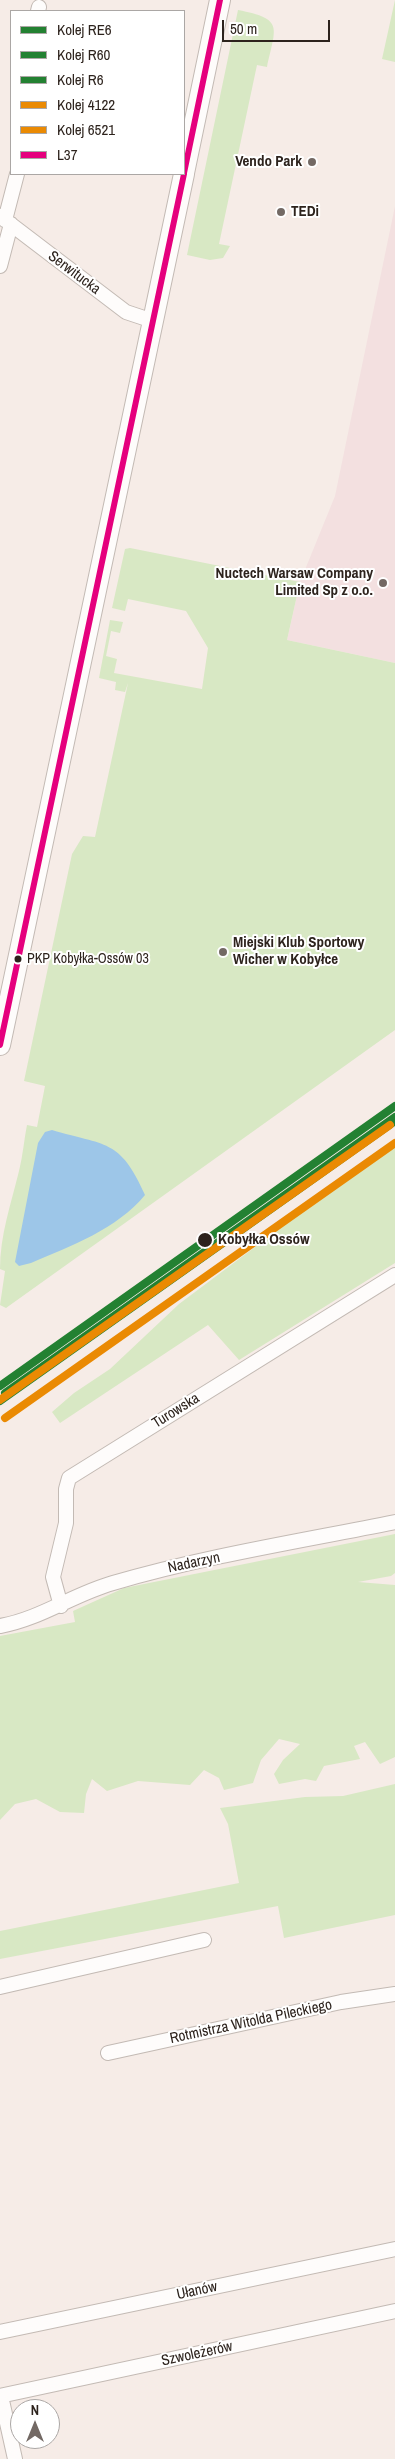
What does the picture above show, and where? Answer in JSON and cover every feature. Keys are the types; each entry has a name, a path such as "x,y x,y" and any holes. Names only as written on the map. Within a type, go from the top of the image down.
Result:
{"street":[{"path":"185,169 220,0"},
{"path":"0,266 5,220 17,175"},
{"path":"0,1045 184,175"},
{"name":"Serwitucka","path":"5,220 126,312 153,321"},
{"name":"Turowska","path":"61,1606 53,1577 66,1522 66,1489 69,1478 395,1276"},
{"name":"Nadarzyn","path":"0,1626 14,1624 61,1606 110,1583 154,1572 395,1522"},
{"path":"0,1987 204,1940"},
{"name":"Rotmistrza Witolda Pileckiego","path":"108,2053 340,2002 395,1994"},
{"name":"Ułanów","path":"0,2332 395,2250"},
{"name":"Szwoleżerów","path":"1,2396 395,2312"},
{"path":"1,2396 15,2459"}],"shaded area":[{"path":"395,206 395,663 287,640 300,582 335,496"}],"green space":[{"path":"395,0 395,62 382,59"},
{"path":"238,10 253,13 270,21 274,33 273,42 267,67 257,65 219,244 230,246 223,258 210,260 187,255"},
{"name":"Miejski Klub Sportowy Wicher w Kobyłce","path":"130,548 300,582 287,640 395,663 395,1030 6,1308 0,1305 5,1271 0,1269 4,1232 20,1165 27,1125 37,1127 45,1086 24,1081 72,854 83,836 95,837 128,683 125,692 115,690 116,682 99,678 110,620 123,622 120,633 111,631 106,656 117,659 114,673 202,689 208,648 186,611 128,599 125,611 112,608 125,549"},
{"path":"395,1142 395,1263 239,1360 208,1325 60,1423 52,1412 74,1393 110,1369 179,1304"},
{"path":"395,1534 395,1573 391,1576 358,1582 395,1585 395,1757 380,1764 365,1742 354,1746 360,1759 324,1766 316,1781 305,1779 279,1784 274,1774 283,1760 300,1744 279,1739 261,1760 253,1783 224,1790 219,1778 204,1770 190,1785 138,1781 107,1791 92,1779 86,1794 84,1813 60,1812 36,1799 15,1804 0,1820 0,1636 75,1622 73,1611 124,1588"},
{"path":"395,1784 395,1915 284,1938 278,1906 0,1959 0,1931 239,1883 228,1824 220,1808 305,1797 343,1796"}],"water":[{"path":"52,1130 109,1147 127,1163 145,1195 121,1218 107,1227 62,1250 19,1266 15,1262 38,1143 45,1132"}],"rail line":[{"name":"R60","path":"0,1386 395,1106"},
{"name":"R6","path":"5,1393 395,1117"},
{"name":"RE6","path":"0,1401 395,1121"},
{"name":"6521","path":"0,1400 390,1125"},
{"name":"4122","path":"5,1418 395,1143"}],"transit line":[{"name":"L37","path":"185,168 220,0"},
{"name":"L37","path":"0,1045 184,175"}],"place":[{"name":"Vendo Park","path":"312,162"},
{"name":"TEDi","path":"281,212"},
{"name":"Nuctech Warsaw Company Limited Sp z o.o.","path":"383,583"},
{"name":"Miejski Klub Sportowy Wicher w Kobyłce","path":"223,952"},
{"name":"PKP Kobyłka-Ossów 03","path":"18,959"},
{"name":"Kobyłka Ossów","path":"205,1240"}]}
